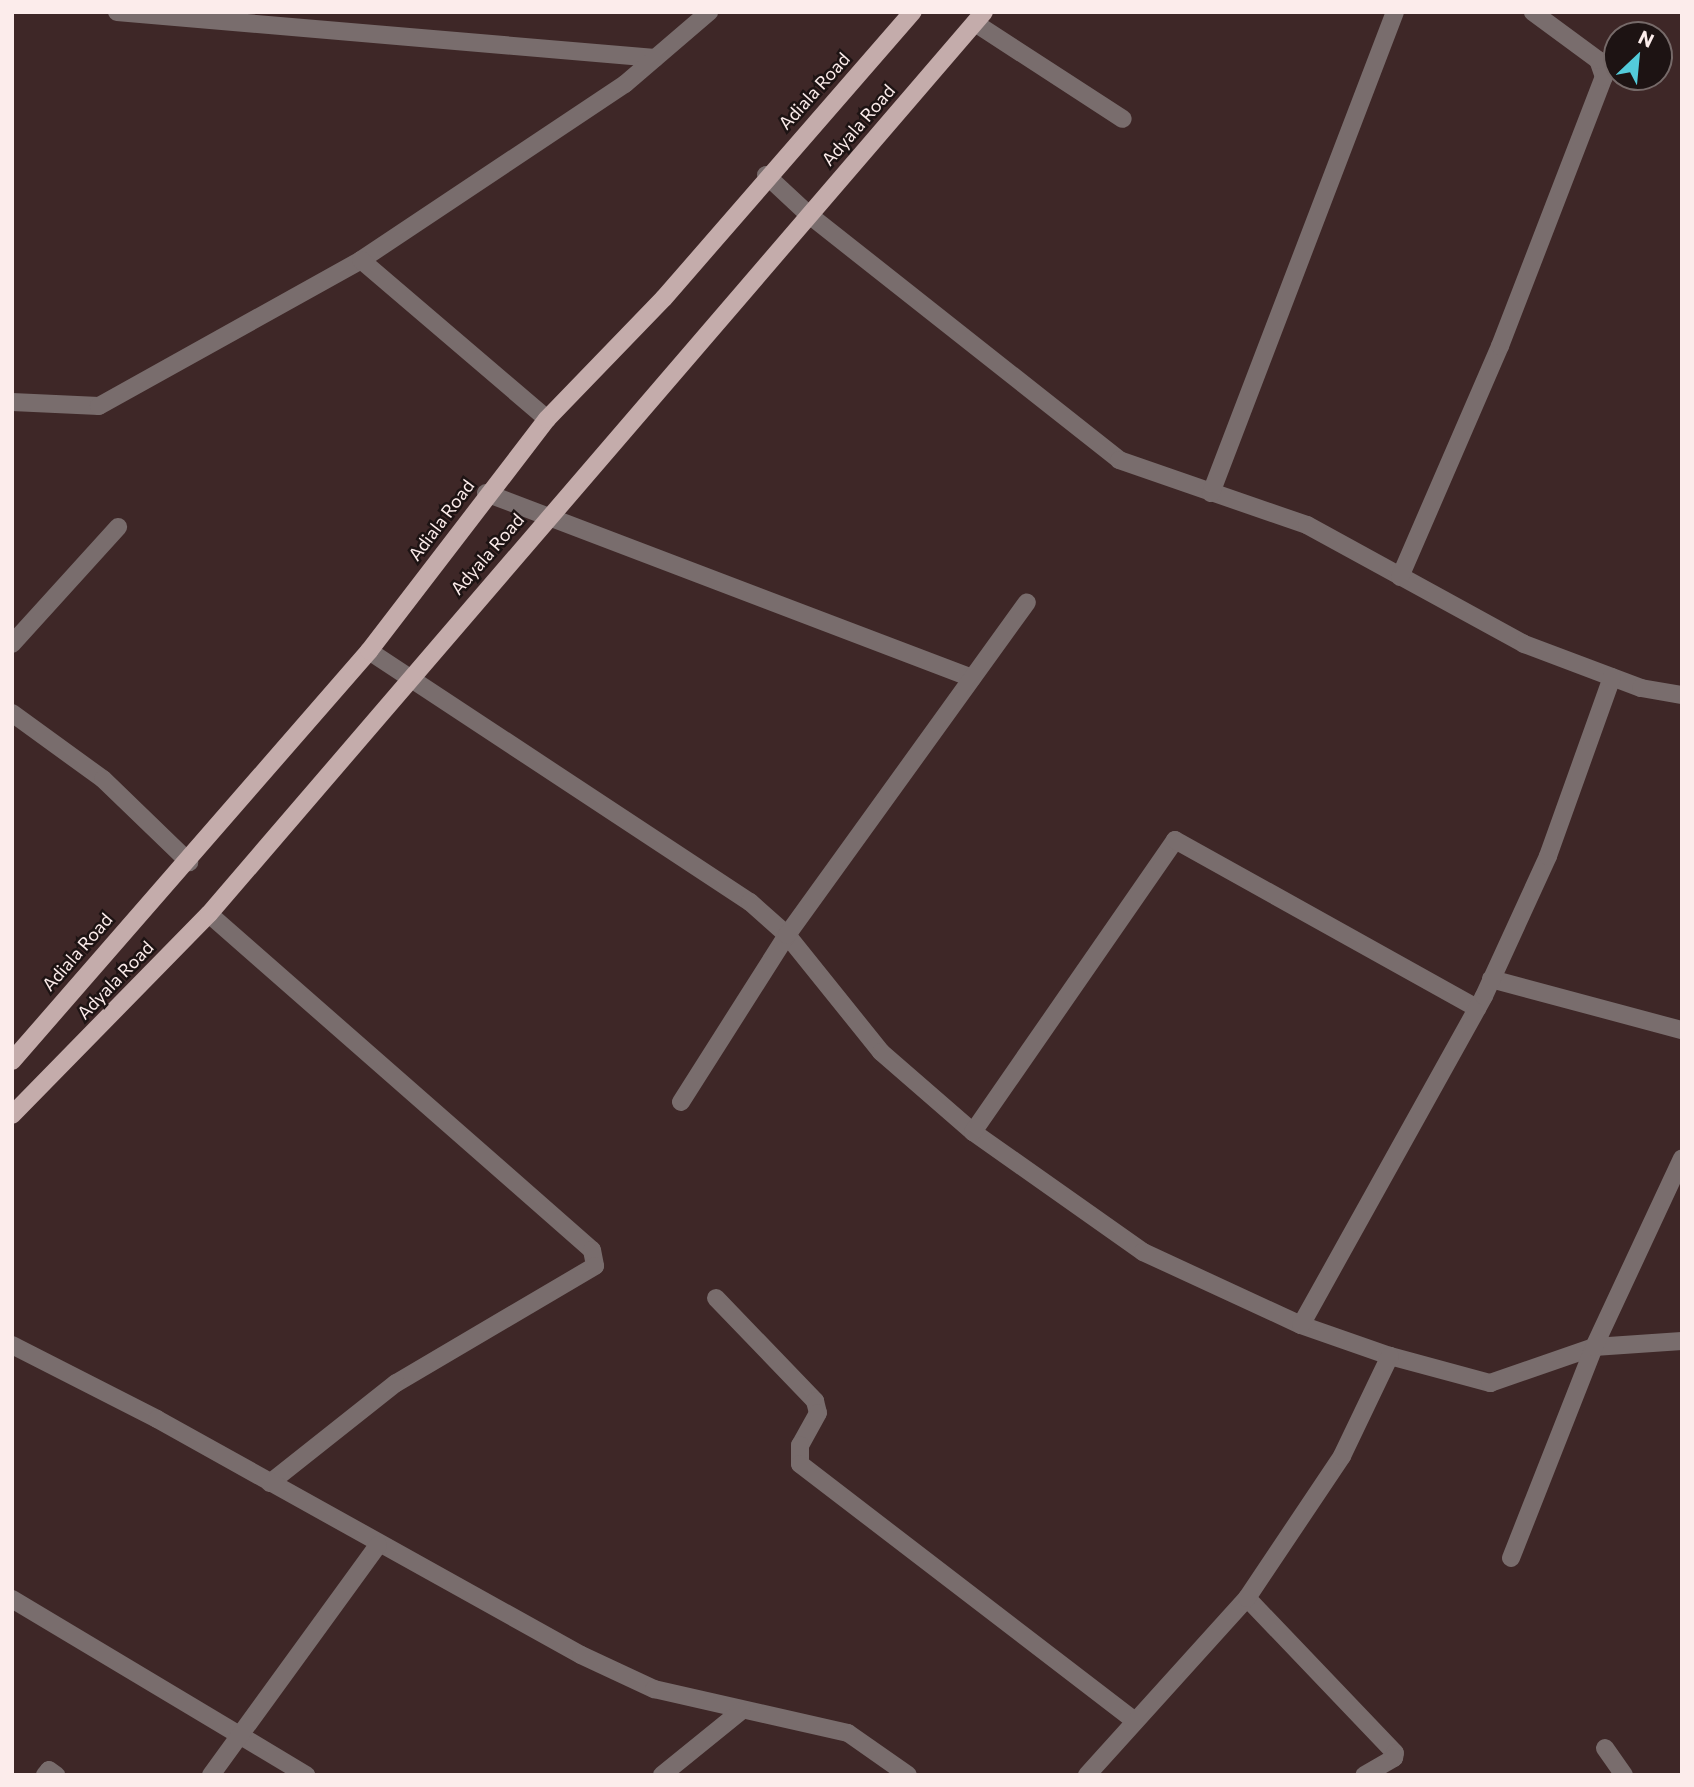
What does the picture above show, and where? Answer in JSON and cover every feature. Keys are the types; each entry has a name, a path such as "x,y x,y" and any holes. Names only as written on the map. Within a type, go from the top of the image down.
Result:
{"main road":[{"name":"Adiala Road","path":"12,1061 123,931 189,863 369,651 486,493 547,419 664,298 766,175 913,12"},
{"name":"Adyala Road","path":"12,1115 209,914 410,676 980,17"}],"street":[{"path":"117,12 655,58"},
{"path":"12,402 99,406 361,260 625,84 709,12"},
{"path":"1210,493 1395,12"},
{"path":"1400,577 1500,346 1604,77 1598,60 1533,12"},
{"path":"980,17 1122,119"},
{"path":"766,175 808,214 1119,460 1307,525 1524,644 1612,677 1682,695"},
{"path":"361,260 547,419"},
{"path":"486,493 972,678"},
{"path":"12,644 118,527"},
{"path":"681,1102 787,935 1027,601"},
{"path":"369,651 750,902 787,935 881,1052 973,1132 1143,1252 1301,1325 1391,1356 1490,1383 1594,1347 1682,1341"},
{"path":"1301,1325 1492,979 1548,856 1612,677"},
{"path":"12,713 103,779 189,863"},
{"path":"973,1132 1175,840 1477,1007"},
{"path":"209,914 592,1250 595,1266 396,1382 270,1483"},
{"path":"1492,979 1682,1030"},
{"path":"1511,1558 1594,1347 1682,1158"},
{"path":"716,1298 815,1401 818,1413 800,1445 800,1464 1135,1721"},
{"path":"12,1345 270,1483 378,1545 654,1689 741,1711 848,1732 908,1775"},
{"path":"1087,1775 1247,1598 1349,1445 1391,1356"},
{"path":"211,1775 378,1545"},
{"path":"1247,1598 1395,1752 1394,1758 1364,1775"},
{"path":"12,1599 306,1775"},
{"path":"662,1775 741,1711"},
{"path":"1605,1748 1624,1775"},
{"path":"45,1775 49,1770 56,1775"}]}
